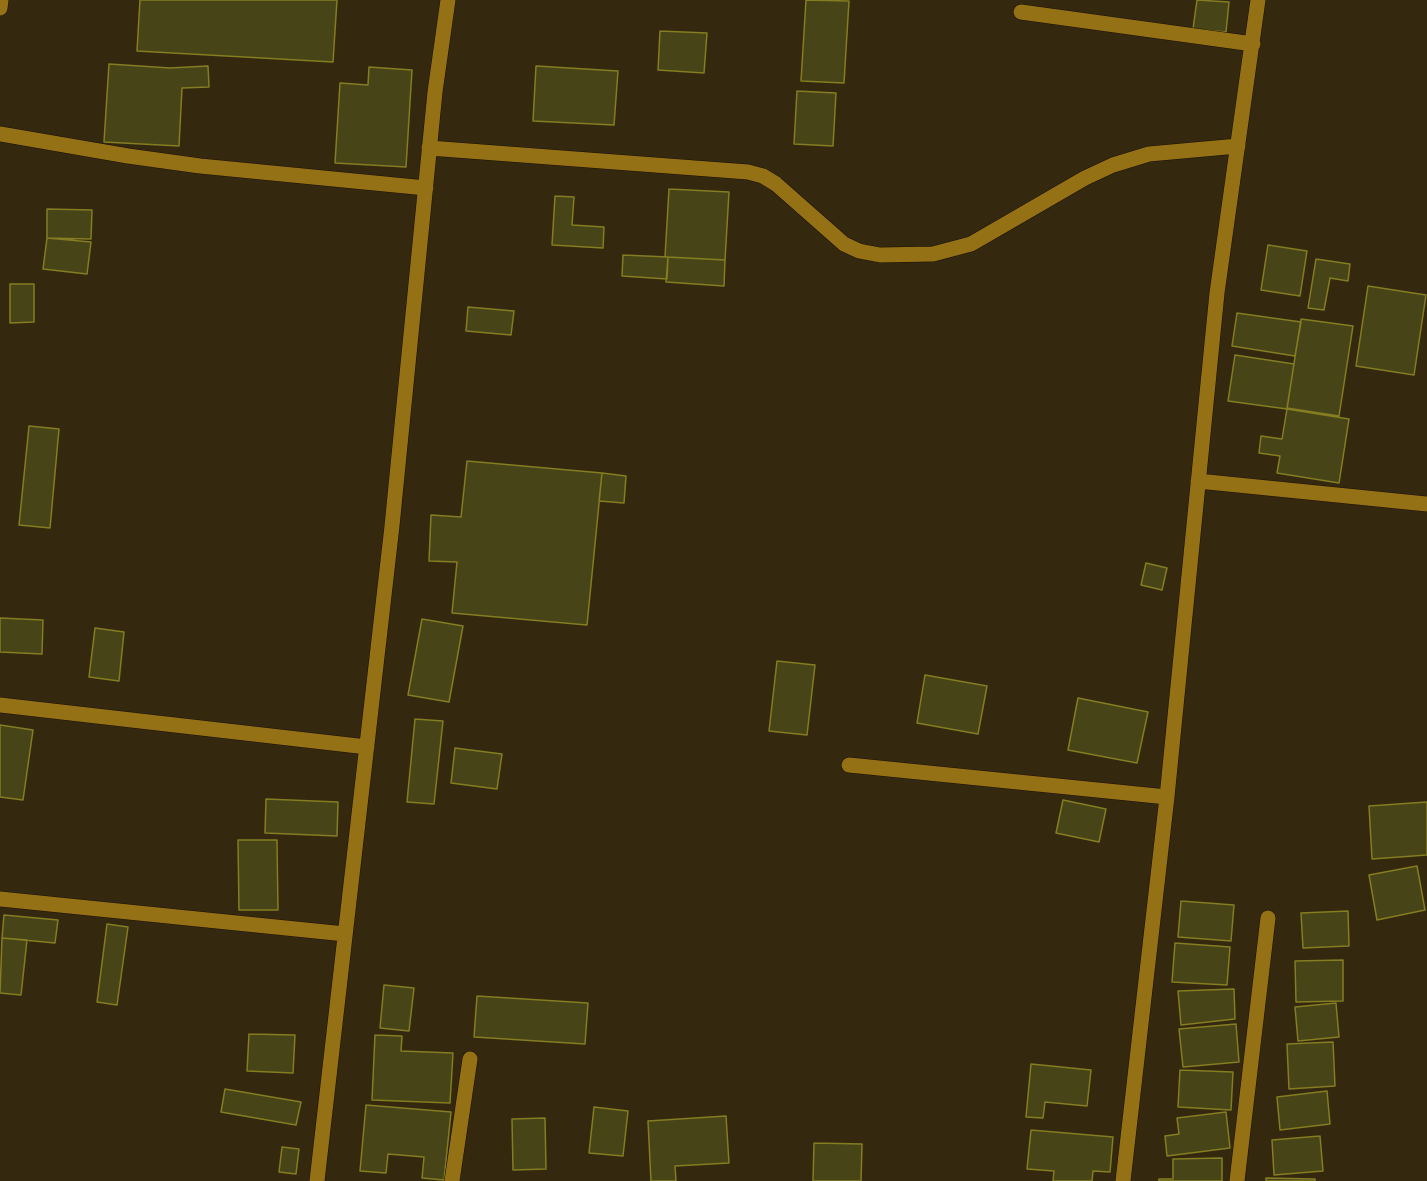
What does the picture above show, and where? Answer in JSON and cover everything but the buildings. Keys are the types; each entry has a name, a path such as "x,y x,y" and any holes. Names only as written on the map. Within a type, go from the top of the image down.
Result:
{"street":[{"path":"0,8 1,0"},
{"path":"317,1181 392,526 435,92 448,0"},
{"path":"1123,1181 1167,797 1217,293 1258,0"},
{"path":"1020,12 1253,44"},
{"path":"0,134 200,166 426,188"},
{"path":"429,148 748,172 776,184 844,244 859,251 880,255 933,254 971,244 1085,178 1113,165 1149,154 1238,146"},
{"path":"1198,481 1427,504"},
{"path":"0,705 367,747"},
{"path":"849,765 1167,797"},
{"path":"0,899 345,934"},
{"path":"1237,1181 1268,918"},
{"path":"452,1181 470,1059"}]}
